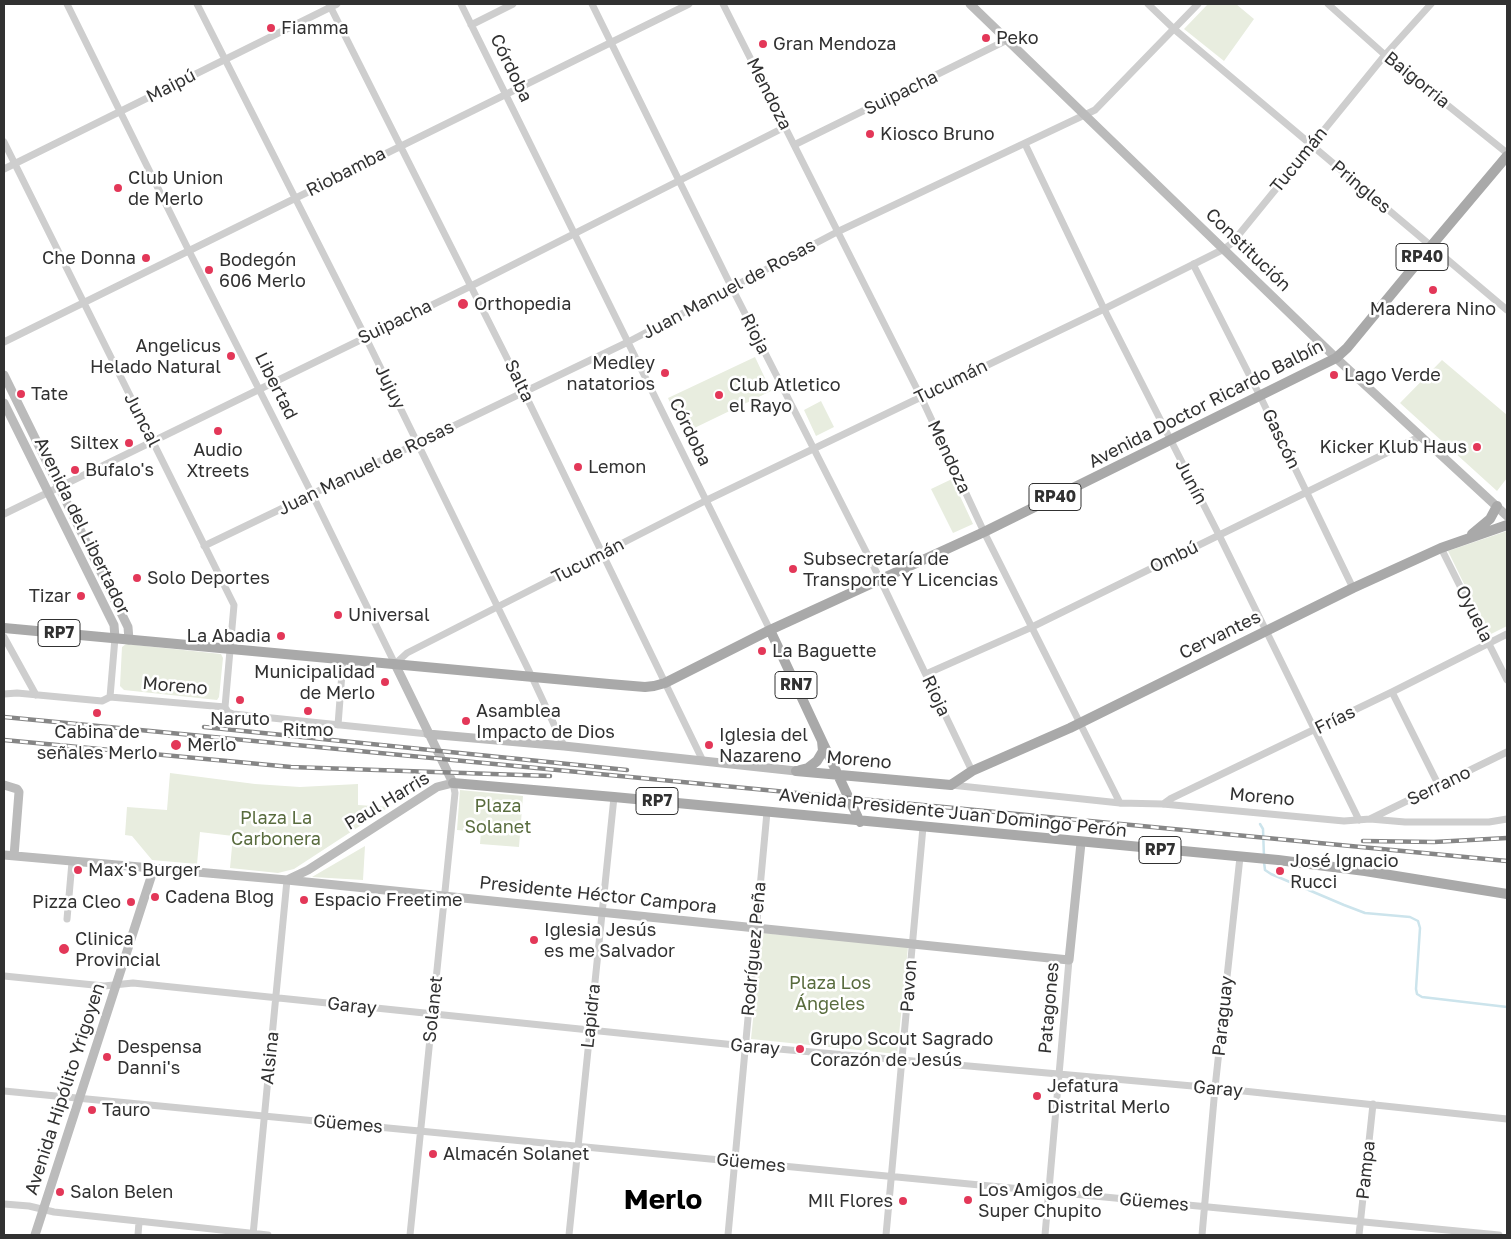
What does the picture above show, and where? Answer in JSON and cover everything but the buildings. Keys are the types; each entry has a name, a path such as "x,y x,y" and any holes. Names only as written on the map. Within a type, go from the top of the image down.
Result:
{"main road":[{"name":"Avenida Doctor Ricardo Balbín","path":"395,664 645,686 665,683 770,630 984,532 1336,358 1347,348 1507,155"},
{"path":"1466,539 1490,519 1497,506"},
{"name":"Cervantes","path":"951,785 972,771 1080,723 1353,588 1441,548 1507,525"},
{"name":"RP7","path":"4,628 395,664"},
{"name":"Córdoba","path":"770,630 860,822"},
{"path":"796,771 808,768 817,761 823,751 822,740"},
{"name":"Moreno","path":"796,771 951,785"},
{"name":"Avenida Presidente Juan Domingo Perón","path":"453,783 1278,860 1365,871 1507,894"}],"street":[{"name":"Libertad","path":"66,4 188,251 260,389 453,783"},
{"name":"Jujuy","path":"197,4 365,336 564,746"},
{"name":"Córdoba","path":"461,4 770,630"},
{"path":"471,25 513,4"},
{"name":"Rioja","path":"592,4 731,286 880,579 972,771"},
{"name":"Riobamba","path":"4,342 689,4"},
{"name":"Mendoza","path":"724,4 921,397 984,532 1120,803"},
{"name":"Constitución","path":"970,4 1336,358 1507,516"},
{"name":"Pringles","path":"1148,4 1174,30 1507,310"},
{"name":"Juan Manuel de Rosas","path":"204,546 628,342 731,286 838,232 1097,108 1198,4"},
{"name":"Baigorria","path":"1328,4 1386,55 1507,155"},
{"name":"Tucumán","path":"395,664 407,653 705,501 1104,309 1224,249 1232,243 1311,145 1431,4"},
{"name":"Maipú","path":"4,169 332,5"},
{"name":"Salta","path":"332,5 524,392 703,761"},
{"name":"Suipacha","path":"794,145 1007,40"},
{"name":"Suipacha","path":"4,514 365,336 471,286 785,127"},
{"name":"Juncal","path":"4,142 234,605 224,707"},
{"name":"Junín","path":"1025,144 1104,309 1219,536 1359,820"},
{"name":"Gascón","path":"1193,264 1260,396 1353,588"},
{"name":"Avenida del Libertador","path":"4,375 128,627 129,640"},
{"name":"Avenida del Libertador","path":"4,403 114,625 115,638 110,697"},
{"name":"Ombú","path":"926,674 1032,627 1421,436"},
{"name":"Oyuela","path":"1441,548 1507,680"},
{"name":"Frías","path":"1163,804 1507,634"},
{"path":"4,637 36,695"},
{"path":"338,725 342,660"},
{"path":"1392,692 1439,786"},
{"name":"Moreno","path":"4,694 100,701 110,697 224,707 233,714 564,746 796,771"},
{"name":"Serrano","path":"1370,819 1507,752"},
{"name":"Paul Harris","path":"287,880 308,870 437,787 453,783"},
{"name":"Solanet","path":"410,1235 455,793 453,783"},
{"path":"4,785 17,789 20,795 14,856"},
{"name":"Moreno","path":"951,785 1120,803 1163,804 1344,821 1370,819 1405,822 1490,822 1507,819"},
{"name":"Lapidra","path":"569,1235 614,797"},
{"name":"Rodríguez Peña","path":"728,1235 767,812"},
{"name":"Pavon","path":"886,1235 923,827"},
{"name":"Patagones","path":"1045,1235 1081,843"},
{"name":"Presidente Héctor Campora","path":"4,855 287,880 1069,960"},
{"name":"Paraguay","path":"1202,1235 1215,1088 1240,856"},
{"path":"67,919 72,862"},
{"name":"Avenida Hipólito Yrigoyen","path":"35,1235 154,868"},
{"name":"Alsina","path":"253,1234 287,880"},
{"name":"Garay","path":"4,976 104,986 133,982 746,1046 1215,1088 1507,1119"},
{"name":"Güemes","path":"4,1091 1499,1235"},
{"name":"Pampa","path":"1359,1235 1372,1104"},
{"path":"4,1204 139,1222 268,1235"},
{"path":"138,1235 139,1222"}],"green space":[{"path":"1208,4 1236,4 1254,19 1224,61 1184,29"},
{"name":"Club Atletico el Rayo","path":"755,357 771,391 684,433 668,398"},
{"name":"Kicker Klub Haus","path":"1442,360 1507,415 1507,478 1497,491 1400,403"},
{"path":"821,401 834,427 816,436 804,410"},
{"path":"952,479 973,524 953,533 931,489"},
{"path":"1507,531 1507,626 1489,635 1448,551"},
{"path":"126,644 221,654 223,658 219,697 217,700 124,690 120,686 122,647"},
{"name":"Plaza La Carbonera","path":"170,773 255,784 300,787 358,784 358,805 389,807 294,869 278,873 230,868 233,836 200,832 197,864 152,860 132,836 125,835 127,807 167,810"},
{"name":"Plaza Solanet","path":"460,790 523,796 519,847 480,844 481,832 457,830"},
{"path":"365,846 363,880 312,877"},
{"name":"Plaza Los Ángeles","path":"762,933 908,947 897,1054 751,1039"}],"waterway":[{"path":"1260,824 1263,829 1264,857"},
{"path":"1264,862 1265,870 1271,874 1344,905 1365,913 1410,917 1418,921 1420,928 1416,989 1417,994 1422,997 1507,1007"}],"railway":[{"path":"4,717 1507,861"},
{"path":"204,727 627,770"},
{"path":"4,740 291,767 550,776"},
{"path":"1363,841 1434,842 1507,838"}],"place":[{"name":"Fiamma","path":"271,28"},
{"name":"Peko","path":"986,38"},
{"name":"Gran Mendoza","path":"763,44"},
{"name":"Kiosco Bruno","path":"870,134"},
{"name":"Club Union de Merlo","path":"118,188"},
{"name":"Che Donna","path":"146,258"},
{"name":"Bodegón 606 Merlo","path":"209,270"},
{"name":"Maderera Nino","path":"1433,290"},
{"name":"Orthopedia","path":"463,304"},
{"name":"Angelicus Helado Natural","path":"231,356"},
{"name":"Medley natatorios","path":"665,373"},
{"name":"Lago Verde","path":"1334,375"},
{"name":"Tate","path":"21,394"},
{"name":"Club Atletico el Rayo","path":"719,395"},
{"name":"Audio Xtreets","path":"218,431"},
{"name":"Siltex","path":"129,443"},
{"name":"Kicker Klub Haus","path":"1477,447"},
{"name":"Lemon","path":"578,467"},
{"name":"Bufalo's","path":"75,470"},
{"name":"Subsecretaría de Transporte Y Licencias","path":"793,569"},
{"name":"Solo Deportes","path":"137,578"},
{"name":"Tizar","path":"81,596"},
{"name":"Universal","path":"338,615"},
{"name":"La Abadia","path":"281,636"},
{"name":"La Baguette","path":"762,651"},
{"name":"Municipalidad de Merlo","path":"385,682"},
{"name":"Naruto","path":"240,700"},
{"name":"Ritmo","path":"308,711"},
{"name":"Cabina de señales Merlo","path":"97,713"},
{"name":"Asamblea Impacto de Dios","path":"466,721"},
{"name":"Merlo","path":"176,745"},
{"name":"Iglesia del Nazareno","path":"709,745"},
{"name":"Max's Burger","path":"78,870"},
{"name":"José Ignacio Rucci","path":"1280,871"},
{"name":"Cadena Blog","path":"155,897"},
{"name":"Espacio Freetime","path":"304,900"},
{"name":"Pizza Cleo","path":"131,902"},
{"name":"Iglesia Jesús es me Salvador","path":"534,940"},
{"name":"Clinica Provincial","path":"64,949"},
{"name":"Grupo Scout Sagrado Corazón de Jesús","path":"800,1049"},
{"name":"Despensa Danni's","path":"107,1057"},
{"name":"Jefatura Distrital Merlo","path":"1037,1096"},
{"name":"Tauro","path":"92,1110"},
{"name":"Almacén Solanet","path":"433,1154"},
{"name":"Salon Belen","path":"60,1192"},
{"name":"Los Amigos de Super Chupito","path":"968,1200"},
{"name":"MIl Flores","path":"903,1201"}],"district":[{"name":"Merlo","path":"663,1200"}]}
